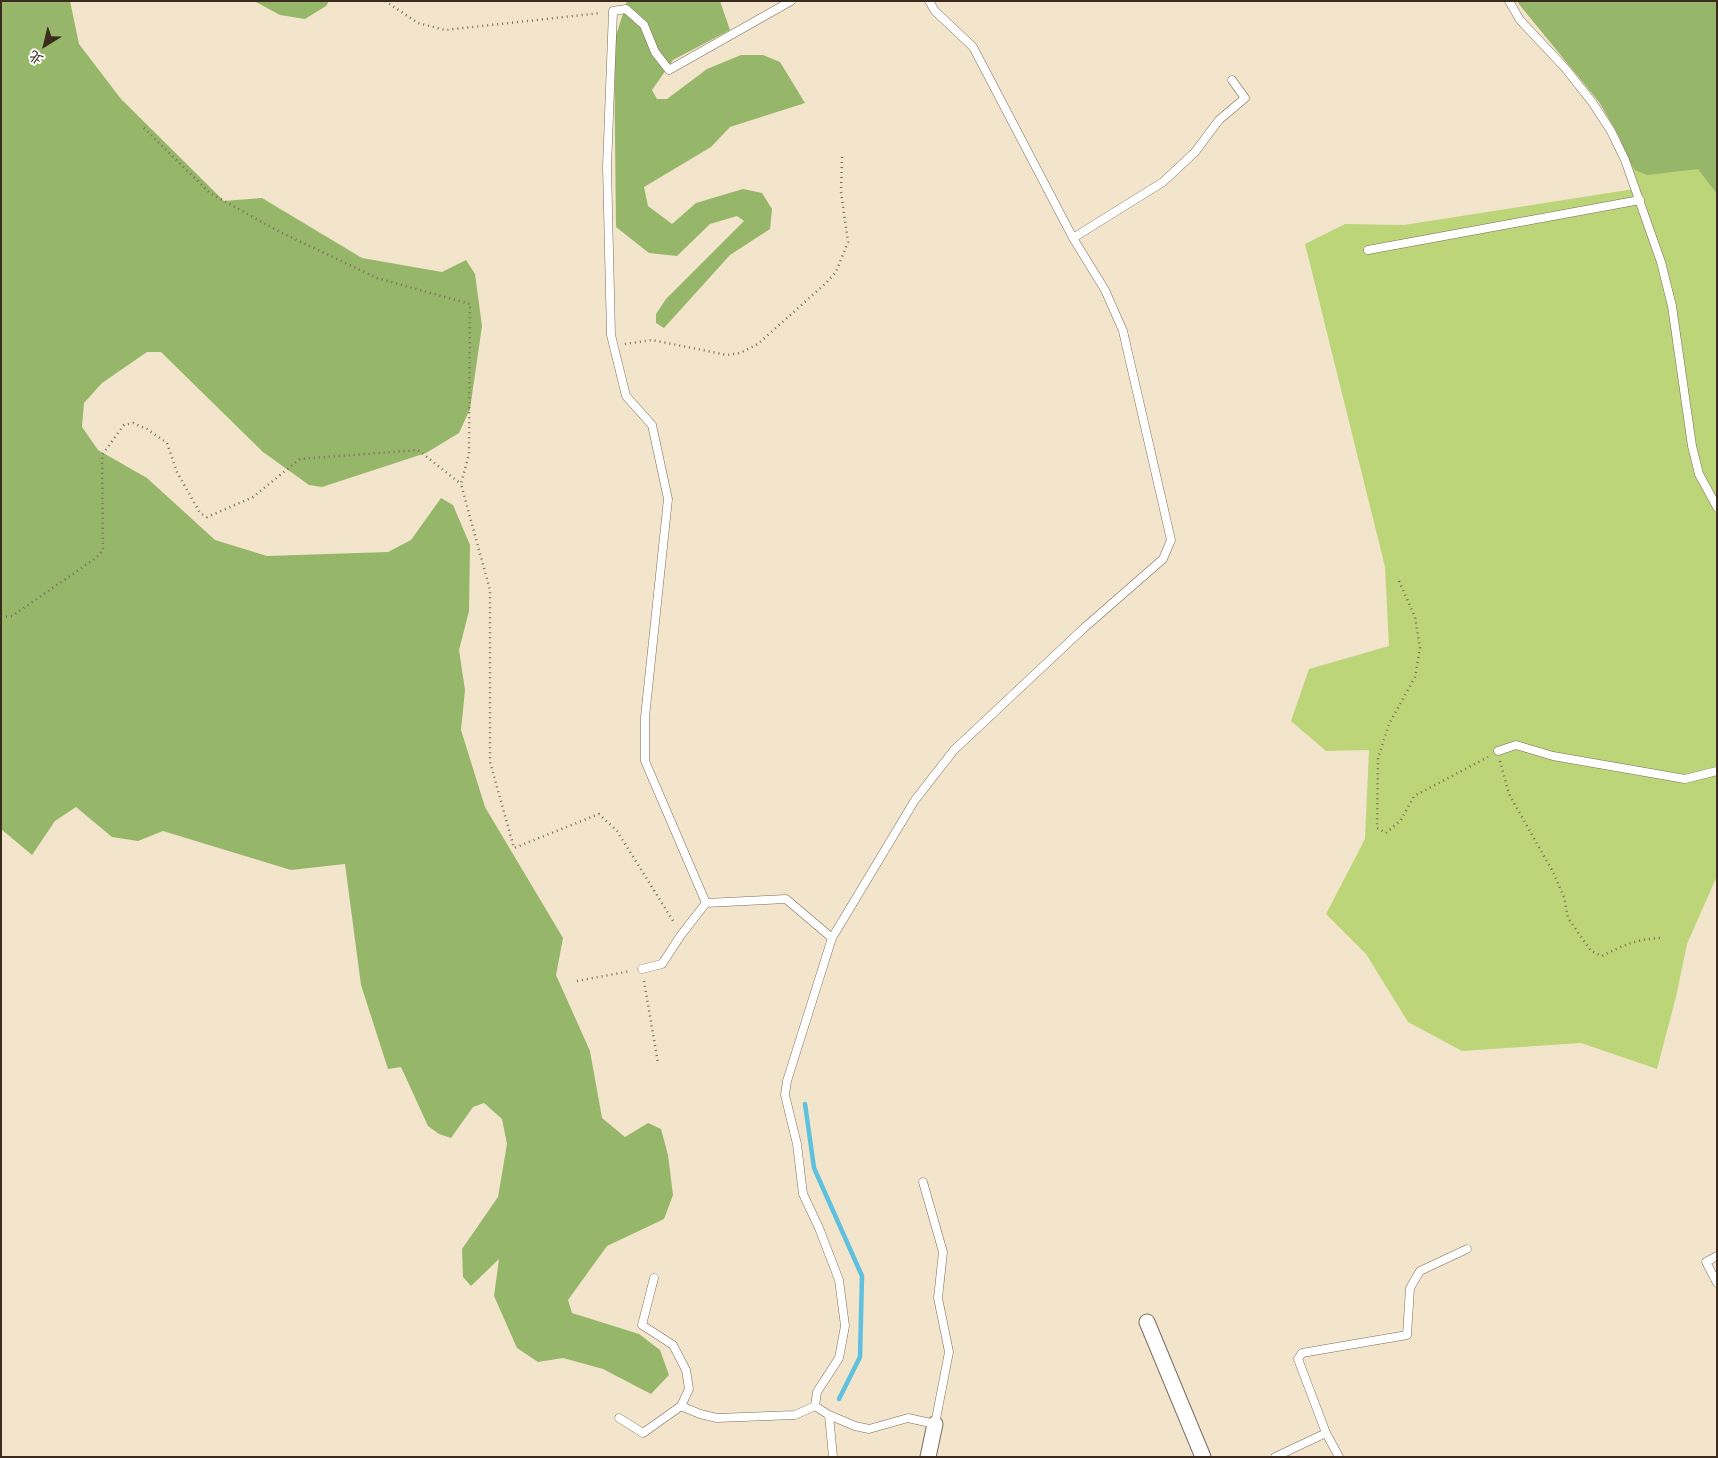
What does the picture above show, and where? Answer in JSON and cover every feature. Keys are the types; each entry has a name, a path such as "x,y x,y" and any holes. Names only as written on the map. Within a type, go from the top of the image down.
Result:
{"street":[{"path":"1147,1322 1203,1457"},
{"path":"928,1457 936,1424"}],"lane":[{"path":"706,903 645,762 645,717 668,499 652,425 626,396 611,336 607,167 612,11 626,9 644,25 655,52 669,70 790,1"},
{"path":"815,1406 817,1392 839,1358 845,1326 839,1280 820,1228 803,1194 797,1144 785,1096 786,1081 832,938 915,800 954,750 1084,628 1163,559 1171,540 1123,331 1105,290 1073,238 973,47 935,11 929,1"},
{"path":"1509,1 1520,20 1565,68 1592,102 1611,131 1626,160 1661,262 1672,306 1692,446 1699,474 1717,507"},
{"path":"1073,238 1163,182 1195,152 1219,120 1245,98 1232,80"},
{"path":"1368,250 1640,200"},
{"path":"1498,751 1516,745 1553,756 1685,779 1717,771"},
{"path":"642,969 662,964 681,935 706,903 786,899 832,938"},
{"path":"815,1406 829,1415 855,1426 869,1429 908,1418 936,1424 949,1352 938,1298 943,1252 923,1182"},
{"path":"1339,1457 1326,1433 1298,1359 1302,1353 1407,1335 1410,1288 1420,1271 1467,1249"},
{"path":"1717,1256 1706,1262 1717,1283"},
{"path":"619,1418 642,1433 681,1406 689,1389 686,1370 673,1345 642,1325 654,1278"},
{"path":"681,1406 716,1418 795,1414 815,1406"},
{"path":"829,1415 833,1457"},
{"path":"1275,1457 1326,1433"}],"path":[{"path":"385,1 418,23 445,30 593,15 612,11"},
{"path":"144,128 210,192 276,230 377,278 470,304 469,454 461,484 490,590 490,762 514,848 599,814 618,832 681,935"},
{"path":"613,346 652,340 727,354 740,353 758,344 836,272 848,242 841,192 842,157"},
{"path":"1,618 12,616 96,558 103,550 102,455 124,424 133,423 147,429 167,443 177,472 200,513 207,517 253,497 300,459 418,450 461,484"},
{"path":"1399,581 1415,617 1420,648 1415,677 1389,724 1378,758 1377,828 1386,833 1401,820 1414,796 1498,751 1508,794 1553,872 1564,897 1568,918 1591,951 1602,956 1642,939 1662,938"},
{"path":"577,981 642,969 658,1063"}],"green space":[{"path":"1,1 70,1 79,44 121,99 224,201 262,198 362,258 442,272 466,260 475,274 482,326 470,409 459,433 426,453 322,487 309,485 263,452 161,352 147,352 102,383 84,403 82,427 98,450 147,478 215,540 267,556 388,552 411,540 441,498 453,505 470,545 469,611 459,650 465,690 461,730 485,807 563,938 556,975 590,1051 602,1118 625,1137 648,1123 661,1129 668,1155 673,1195 664,1219 607,1246 568,1300 572,1313 639,1334 660,1350 669,1375 651,1394 603,1369 563,1358 538,1362 517,1348 494,1296 499,1259 471,1286 463,1277 462,1249 498,1197 507,1144 502,1119 484,1103 473,1107 451,1138 439,1134 428,1126 401,1067 388,1069 361,985 345,864 291,870 163,831 138,841 112,837 76,807 55,821 32,855 1,829"},
{"path":"254,1 329,1 326,6 305,19 280,15"},
{"path":"627,1 720,1 730,30 673,60 652,90 657,99 667,99 707,69 741,55 763,55 780,62 805,103 730,127 711,147 644,187 648,206 672,224 696,203 743,189 762,193 772,209 770,229 730,255 664,328 656,323 656,314 666,299 744,221 737,216 710,224 677,256 649,253 616,227 614,42"},
{"path":"1519,1 1717,1 1717,194 1698,169 1647,175 1635,170 1629,161 1619,136 1599,102 1518,3"},
{"path":"1656,120 1717,136 1717,876 1687,944 1676,997 1657,1069 1581,1043 1462,1051 1408,1022 1366,954 1326,914 1365,839 1369,750 1326,751 1291,721 1309,669 1389,646 1385,567 1305,244 1345,224 1404,225 1634,189 1611,132"}],"waterway":[{"path":"805,1104 814,1168 862,1276 860,1357 839,1399"}]}
